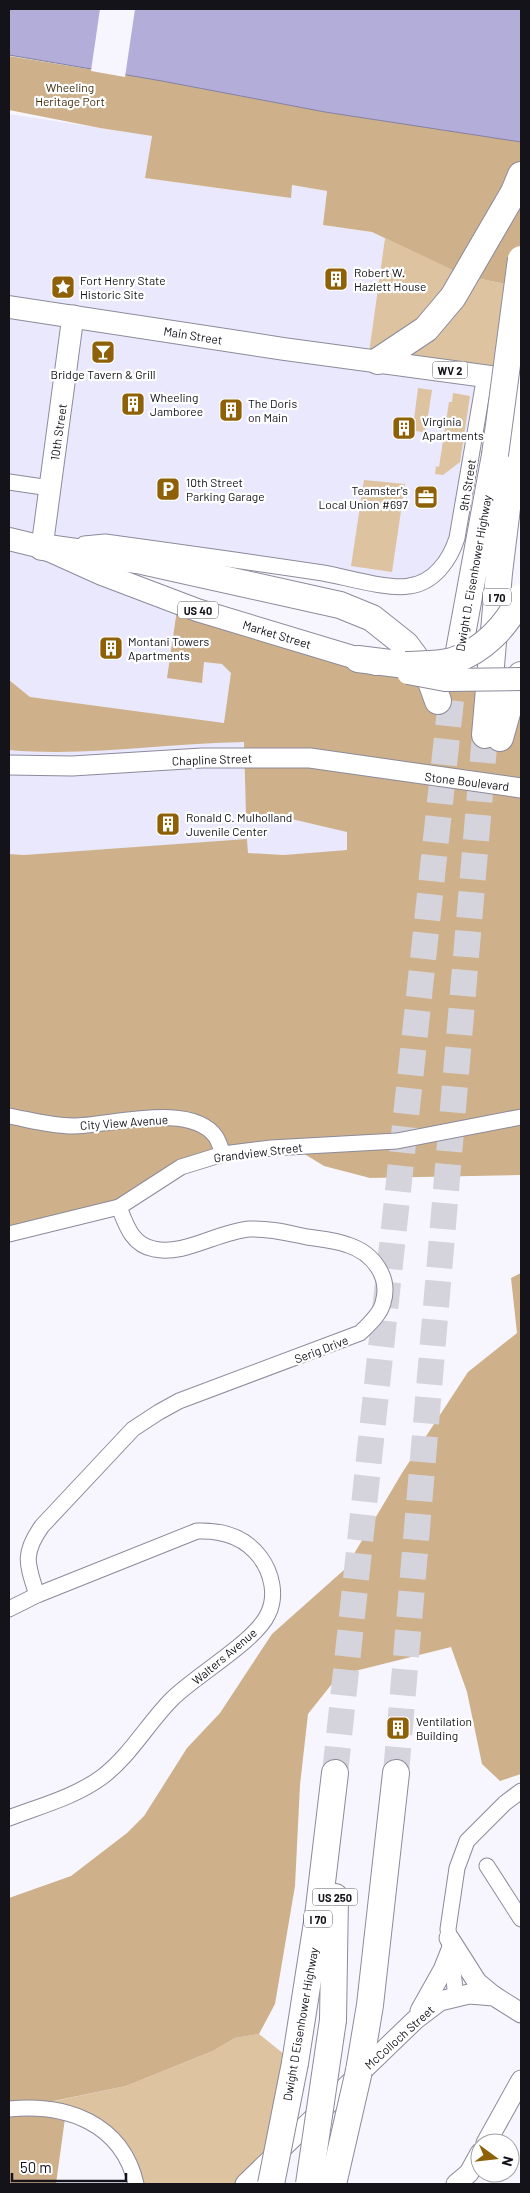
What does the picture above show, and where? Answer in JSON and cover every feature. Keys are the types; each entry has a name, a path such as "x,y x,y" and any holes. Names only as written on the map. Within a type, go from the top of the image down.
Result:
{"highway":[{"path":"378,361 426,329 453,297 514,192 521,175"},
{"name":"I 70","path":"504,457 521,259"},
{"name":"I 70","path":"504,457 521,394"},
{"name":"Dwight D. Eisenhower Highway","path":"42,547 142,561 340,605 372,618 406,645 445,696 469,589 504,457"},
{"name":"Dwight D. Eisenhower Highway","path":"504,457 492,737 509,706 521,677"},
{"path":"358,659 407,669 452,661 474,651 495,634 512,614 521,597"},
{"path":"333,2184 359,2070 370,2005 396,1773"},
{"name":"US 250","path":"309,2184 334,2020 335,1774"},
{"name":"Dwight D Eisenhower Highway","path":"271,2184 295,2063 318,1916 335,1774"},
{"path":"347,2184 359,2070"}],"main road":[{"name":"Main Street","path":"9,307 378,361"},
{"name":"10th Street","path":"42,547 73,316"},
{"name":"WV 2","path":"378,361 521,380"},
{"name":"Market Street","path":"9,539 42,547 102,574 197,610 358,659"},
{"path":"407,669 445,680 521,677"}],"street":[{"name":"9th Street","path":"445,563 453,552 457,538 485,375"},
{"path":"9,482 50,488"},
{"name":"Market Street","path":"42,547 105,542 408,586 427,580 445,563"},
{"name":"Chapline Street","path":"9,765 72,766 202,758 310,758 414,774"},
{"name":"Stone Boulevard","path":"414,774 521,788"},
{"name":"City View Avenue","path":"9,1116 49,1125 74,1126 149,1119 181,1119 196,1123 210,1131 216,1137 223,1154"},
{"name":"Grandview Street","path":"9,1234 119,1207 180,1167 223,1154 272,1148 397,1141 521,1117"},
{"name":"Serig Drive","path":"37,1595 28,1569 28,1555 31,1542 42,1526 133,1429 180,1401 360,1333 372,1321 383,1304 385,1287 380,1268 369,1256 349,1245 280,1232 251,1229 233,1232 169,1251 152,1249 137,1241 128,1230 119,1207"},
{"name":"Walters Avenue","path":"9,1609 37,1595 186,1534 214,1530 237,1537 255,1551 266,1565 271,1580 273,1598 268,1615 257,1630 173,1698 123,1757 103,1777 83,1790 9,1818"},
{"path":"494,1996 469,1994 456,1996 450,1944 451,1895 457,1868 467,1841 505,1803 521,1791"},
{"path":"487,1866 521,1919"},
{"path":"450,1944 477,1982 494,1996 521,2013"},
{"path":"415,2020 443,1970 450,1944"},
{"name":"McColloch Street","path":"245,2184 415,2020 440,2001 456,1996"},
{"path":"492,2133 521,2080"},
{"path":"9,2109 43,2108 66,2111 97,2127 111,2137 122,2150 133,2171 136,2184"},
{"path":"456,2184 470,2171"}],"shaded area":[{"path":"9,9 521,9 521,142 325,112 162,81 9,55"},
{"path":"9,114 152,136 145,178 290,198 292,185 327,191 323,225 372,232 385,238 369,355 484,368 453,552 408,587 61,546 228,632 454,853 284,855 248,853 247,840 24,855 9,854"},
{"path":"385,238 465,276 517,286 504,378 368,360"},
{"path":"418,388 432,390 426,429 422,432 416,431 413,427"},
{"path":"453,393 470,396 460,462 443,475 435,474 436,466 439,467 449,402 452,402"},
{"path":"364,480 405,484 392,572 351,566"},
{"path":"259,2034 295,2063 278,2146 243,2184 136,2184 104,2131 22,2108 126,2086 213,2051 235,2038"}],"green space":[{"name":"Wheeling Heritage Port","path":"9,56 162,81 325,112 521,142 521,287 465,276 372,232 323,225 327,191 292,185 291,198 145,178 152,136 9,110"},
{"path":"178,603 358,659 521,675 521,1175 370,1178 324,1166 293,1147 203,1159 119,1207 9,1234 9,854 24,855 247,839 248,853 284,855 347,850 347,832 283,817 246,815 244,742 68,752 9,750 9,680 30,697 224,723 231,673 222,664 204,662 202,683 167,678"},
{"path":"521,1273 521,1774 500,1781 482,1764 467,1692 451,1647 339,1675 308,1714 300,1785 295,1886 275,2004 259,2034 235,2038 213,2051 126,2086 25,2107 66,2111 56,2184 9,2184 9,1898 71,1876 127,1833 144,1816 187,1748 220,1713 272,1634 345,1569 402,1473 468,1372 517,1333 511,1278"}],"pier":[{"path":"100,9 135,9 125,77 91,71"}],"tunnel":[{"path":"335,1773 452,691"},
{"path":"396,1773 485,735"}],"place":[{"name":"Robert W. Hazlett House","path":"336,279"},
{"name":"Fort Henry State Historic Site","path":"63,287"},
{"name":"Bridge Tavern & Grill","path":"103,352"},
{"name":"Wheeling Jamboree","path":"133,404"},
{"name":"The Doris on Main","path":"231,410"},
{"name":"Virginia Apartments","path":"404,428"},
{"name":"10th Street Parking Garage","path":"168,489"},
{"name":"Teamster's Local Union #697","path":"426,497"},
{"name":"Montani Towers Apartments","path":"111,648"},
{"name":"Ronald C. Mulholland Juvenile Center","path":"168,824"},
{"name":"Ventilation Building","path":"398,1728"}]}
